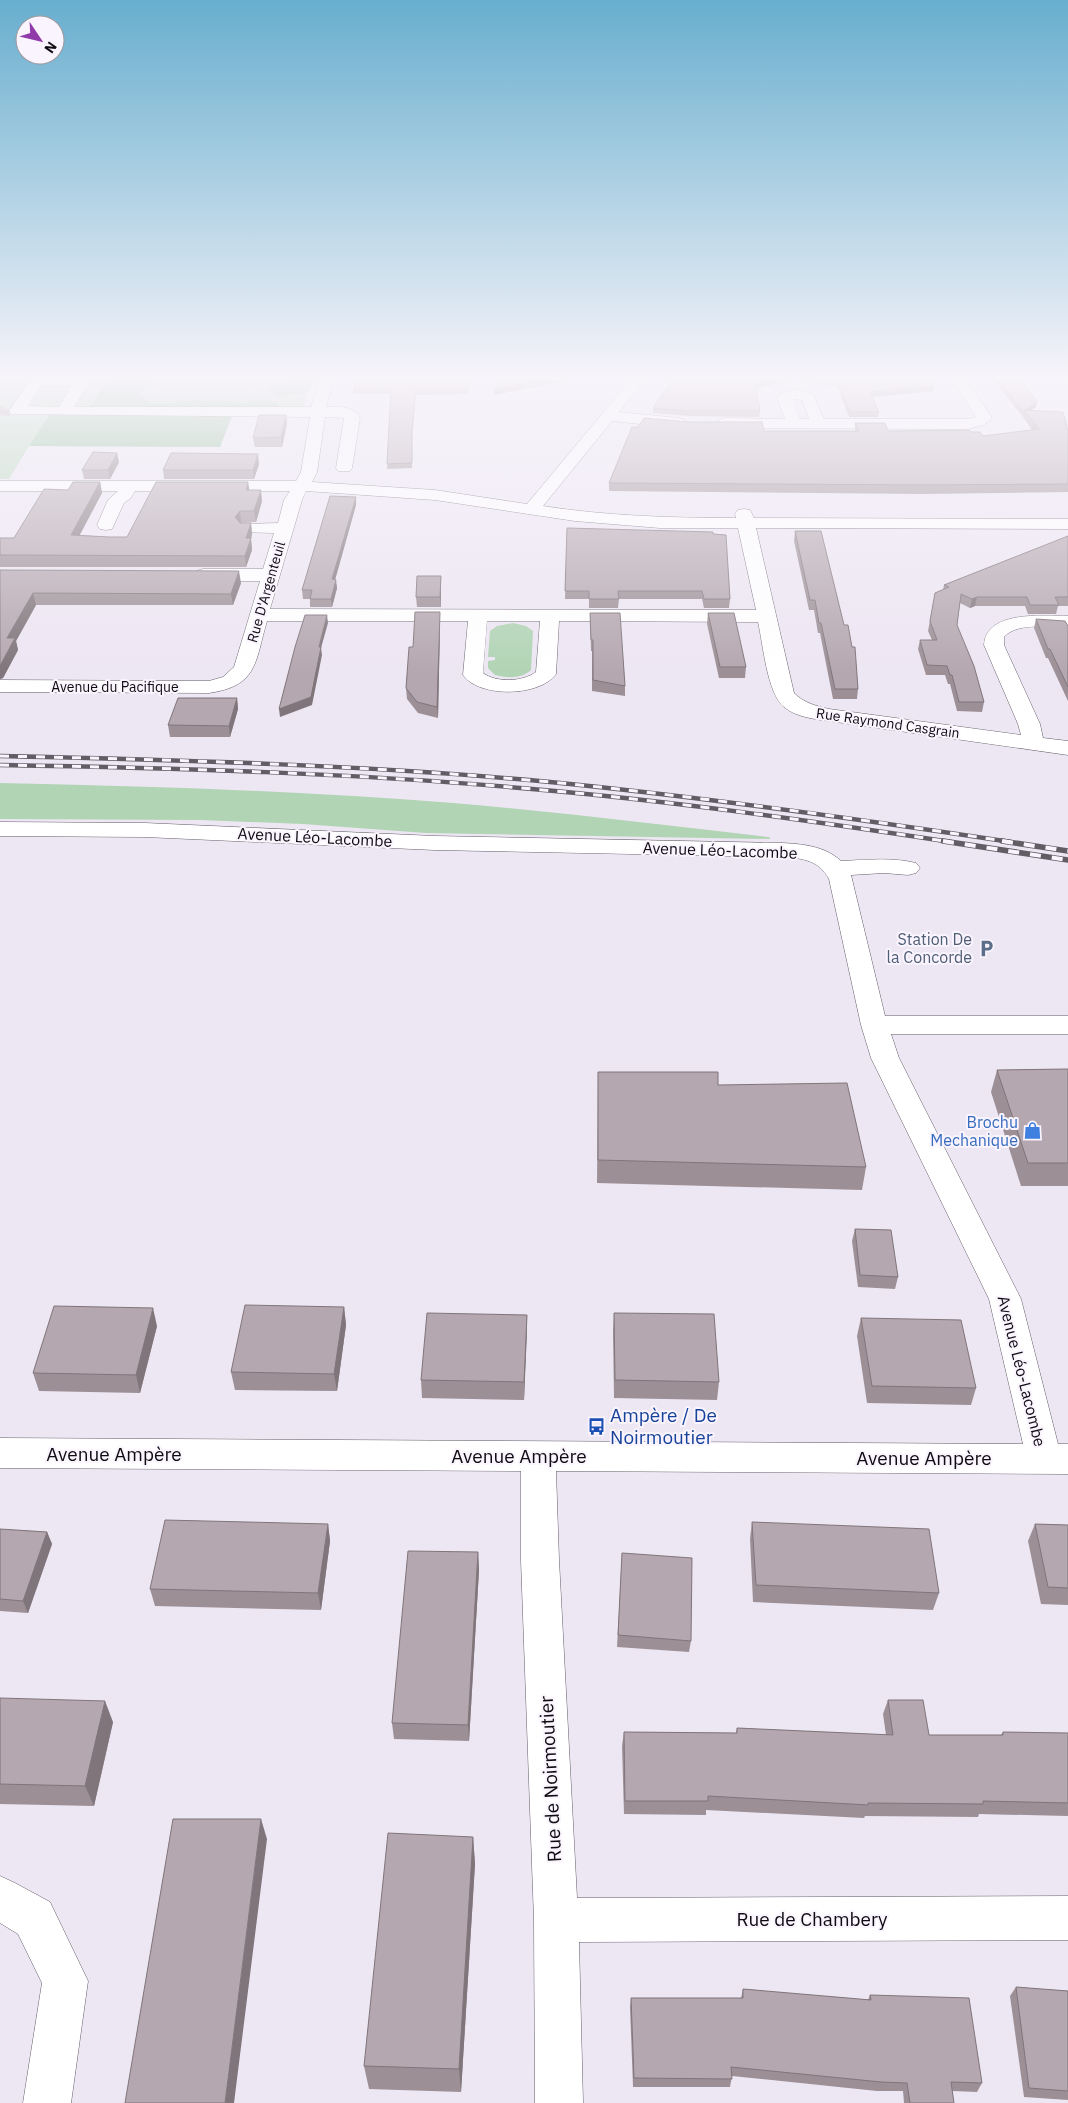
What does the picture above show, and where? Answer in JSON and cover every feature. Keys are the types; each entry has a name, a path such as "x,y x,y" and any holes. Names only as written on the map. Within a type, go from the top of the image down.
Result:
{"street":[{"name":"Rue D'Argenteuil","path":"230,682 240,674 244,667 269,575 293,500 306,477"},
{"path":"535,505 558,477"},
{"path":"106,525 117,500 125,494 128,486"},
{"path":"37,493 128,486 301,486 417,493 535,505 635,522 1068,515"},
{"path":"3,489 81,496"},
{"path":"745,519 1068,524"},
{"name":"Rue Raymond Casgrain","path":"745,519 784,693 797,706 829,715 1068,748"},
{"path":"247,528 284,528"},
{"path":"189,575 269,575"},
{"path":"259,615 768,616"},
{"path":"478,616 473,675 480,681 488,684 518,685 538,681 546,674 550,616"},
{"path":"1032,743 1029,724 994,645 994,638 997,632 1010,625 1068,622"},
{"name":"Avenue du Pacifique","path":"0,686 209,687 230,682"},
{"name":"Avenue Léo-Lacombe","path":"0,829 145,830 309,836 426,843 782,850 797,851 831,862 841,880 874,1025 888,1067 1005,1299 1056,1458"},
{"path":"836,868 884,866 908,868"},
{"path":"874,1025 1068,1025"},
{"name":"Avenue Ampère","path":"0,1453 1056,1458"},
{"name":"Rue de Noirmoutier","path":"538,1456 539,1551 556,1920 559,2103"},
{"path":"0,1898 34,1918 65,1981 47,2103"},
{"name":"Rue de Chambery","path":"556,1920 1068,1918"}],"green space":[{"path":"0,477 10,477 9,479 0,479"},
{"path":"513,623 526,626 533,631 531,670 523,675 514,677 495,675 488,668 488,661 495,660 495,657 488,657 490,631 497,626"},
{"path":"0,783 226,790 396,799 572,815 769,837 770,839 426,833 303,824 200,820 0,819"}],"building":[{"path":"611,477 1068,477 1068,484 609,483"},
{"path":"73,482 100,482 71,535 109,537 127,537 156,482 248,482 246,490 261,490 254,511 240,511 235,517 240,523 251,523 246,538 251,538 245,556 0,555 0,538 14,538 44,489 68,490"},
{"path":"330,496 356,497 332,579 336,580 331,599 310,599 312,590 302,590"},
{"path":"567,528 713,532 713,534 726,535 730,599 704,599 702,591 618,591 619,599 589,599 589,591 565,591"},
{"path":"795,531 821,531 844,625 848,625 852,647 855,647 858,689 835,689 821,623 819,623 815,600 810,600"},
{"path":"1068,536 1068,597 1055,597 1059,605 1030,605 1027,597 977,597 972,599 961,594 957,625 974,666 984,702 959,702 952,675 950,675 947,666 927,665 920,640 937,640 930,621 935,593 949,587 944,585"},
{"path":"0,570 239,571 231,594 33,593 7,638 15,638 0,666"},
{"path":"417,576 441,576 440,597 416,597"},
{"path":"415,612 440,612 437,707 417,702 406,688 409,647 413,647"},
{"path":"590,613 620,613 625,686 593,680 593,640 591,640"},
{"path":"708,613 734,613 746,667 720,667"},
{"path":"305,615 327,615 319,647 321,647 311,697 279,709 295,647"},
{"path":"1036,619 1065,621 1068,626 1068,687 1050,649 1048,649"},
{"path":"178,698 237,698 229,726 168,725"},
{"path":"1068,1069 1068,1163 1028,1163 997,1070"},
{"path":"598,1072 718,1072 718,1085 847,1083 866,1167 598,1160"},
{"path":"855,1229 891,1230 898,1277 860,1275"},
{"path":"245,1305 344,1307 334,1374 231,1372"},
{"path":"54,1306 153,1308 136,1375 33,1373"},
{"path":"427,1313 527,1315 524,1382 421,1380"},
{"path":"614,1313 714,1314 719,1382 615,1380"},
{"path":"861,1318 961,1320 976,1388 872,1386"},
{"path":"165,1520 328,1524 318,1593 150,1589"},
{"path":"752,1522 929,1529 939,1593 756,1585"},
{"path":"1035,1524 1068,1525 1068,1588 1048,1587"},
{"path":"0,1529 47,1532 23,1601 0,1599"},
{"path":"408,1551 478,1552 468,1725 392,1723"},
{"path":"622,1553 692,1558 691,1641 618,1635"},
{"path":"0,1698 105,1701 85,1786 0,1784"},
{"path":"888,1700 923,1700 929,1735 1003,1735 1003,1732 1068,1733 1068,1803 983,1801 983,1804 868,1803 868,1805 708,1796 708,1801 625,1801 624,1732 737,1733 737,1728 893,1735"},
{"path":"173,1819 261,1819 225,2103 125,2103"},
{"path":"388,1833 473,1837 459,2069 364,2066"},
{"path":"1016,1987 1068,1991 1068,2091 1029,2088"},
{"path":"743,1989 871,2000 870,1995 969,1998 982,2083 951,2082 954,2103 910,2103 907,2083 731,2067 732,2079 634,2078 631,1998 743,1998"}],"railway":[{"path":"0,756 344,767 481,776 665,794 1011,842"},
{"path":"0,765 266,772 466,783 690,806 951,842"},
{"path":"943,841 1068,860"},
{"path":"1002,841 1068,851"}],"place":[{"name":"Station De la Concorde","path":"986,948"},
{"name":"Brochu Mechanique","path":"1032,1131"},
{"name":"Ampère / De Noirmoutier","path":"596,1426"}]}
